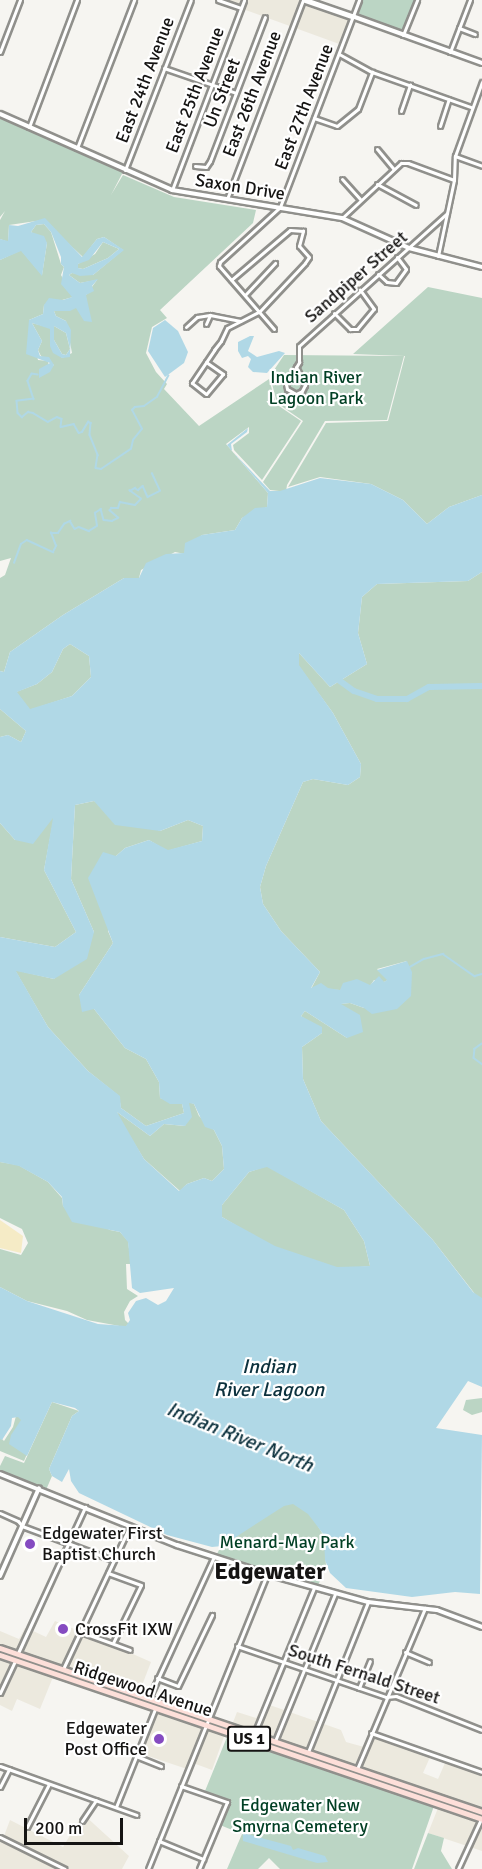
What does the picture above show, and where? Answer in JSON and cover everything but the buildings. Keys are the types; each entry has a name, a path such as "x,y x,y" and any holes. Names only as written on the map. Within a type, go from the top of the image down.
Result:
{"main road":[{"path":"304,0 352,16"},
{"name":"Ridgewood Avenue","path":"0,1648 18,1659 91,1688 155,1709 254,1734 481,1812"},
{"name":"Ridgewood Avenue","path":"0,1655 62,1670 313,1761 482,1819"},
{"path":"91,1688 100,1686 121,1693 126,1692"},
{"path":"313,1761 318,1760 350,1770 356,1769"},
{"path":"360,1777 366,1775 401,1787 407,1786"},
{"path":"438,1804 446,1803 473,1813 481,1812"}],"street":[{"path":"0,52 20,0"},
{"path":"29,128 77,0"},
{"path":"77,148 134,0"},
{"name":"East 24th Avenue","path":"125,170 191,0"},
{"path":"218,0 241,8"},
{"name":"East 25th Avenue","path":"172,190 244,0"},
{"name":"East 26th Avenue","path":"227,199 304,0"},
{"name":"East 27th Avenue","path":"279,207 359,0"},
{"path":"403,35 417,0"},
{"path":"450,52 470,0"},
{"path":"352,16 482,63"},
{"name":"Un Street","path":"195,166 206,167 210,161 265,17"},
{"path":"459,28 475,34"},
{"path":"339,54 372,72 471,107"},
{"path":"164,68 237,93"},
{"path":"314,118 337,126 358,109 372,72"},
{"path":"438,257 454,180 455,156 482,82"},
{"path":"400,111 410,85"},
{"path":"440,126 449,99"},
{"name":"Saxon Drive","path":"0,114 172,190 342,218 409,248 482,267"},
{"path":"377,149 394,169"},
{"path":"455,156 482,166"},
{"path":"342,218 401,163 408,163 454,180"},
{"path":"342,179 360,199"},
{"path":"377,184 416,205"},
{"path":"274,329 219,266 220,262 279,207"},
{"name":"Sandpiper Street","path":"296,367 304,385 302,391 296,394 287,389 286,384 296,367 298,346 447,213"},
{"path":"206,362 223,374 206,394 192,383 227,328 259,312 286,286 309,257 299,246 303,231 290,230 231,280"},
{"path":"378,274 387,282 396,283 406,269 397,257"},
{"path":"245,295 275,263"},
{"path":"334,313 350,329 357,329 374,309 360,290"},
{"path":"186,327 197,317 210,315 223,320 244,321"},
{"path":"206,324 210,315"},
{"path":"0,1474 129,1526 267,1574 368,1602 425,1608 482,1627"},
{"path":"0,1576 39,1488"},
{"path":"0,1693 18,1659 85,1507"},
{"path":"0,1513 18,1521 22,1526 113,1560"},
{"path":"62,1670 129,1526"},
{"path":"148,1700 214,1557"},
{"path":"108,1573 141,1585 113,1643"},
{"path":"148,1869 267,1574"},
{"path":"254,1734 314,1588"},
{"path":"275,1741 335,1594"},
{"path":"308,1752 368,1602"},
{"path":"356,1769 425,1608"},
{"path":"157,1678 178,1686 212,1615"},
{"path":"81,1632 130,1650"},
{"name":"South Fernald Street","path":"237,1646 386,1697 396,1696 482,1730"},
{"path":"405,1652 429,1662"},
{"path":"359,1688 370,1661"},
{"path":"116,1807 155,1709"},
{"path":"371,1733 482,1772"},
{"path":"136,1756 161,1766"},
{"path":"0,1766 137,1815"},
{"path":"0,1787 9,1769"},
{"path":"27,1827 49,1784"},
{"path":"181,1786 227,1802 199,1869"},
{"path":"82,1821 96,1800"},
{"path":"458,1869 482,1819"},
{"path":"0,1837 65,1869"},
{"path":"159,1841 203,1859"}],"shaded area":[{"path":"218,0 305,0 352,16 342,45"},
{"path":"55,1621 79,1631 62,1667 20,1652 31,1630 46,1637"},
{"path":"25,1628 27,1629 17,1651 0,1644 0,1631 19,1639"},
{"path":"83,1632 151,1662 139,1693 65,1668"},
{"path":"0,1657 53,1677 40,1709 17,1699 12,1711 0,1705"},
{"path":"264,1703 341,1730 346,1742 364,1747 370,1733 431,1755 423,1773 438,1779 445,1763 482,1776 482,1810 232,1725 237,1712 256,1718"},
{"path":"154,1713 225,1734 212,1770 193,1763 190,1770 136,1752"},
{"path":"438,1808 482,1823 482,1851 428,1833"},
{"path":"83,1814 129,1856 122,1869 0,1869 0,1834 4,1836 10,1820 63,1847"}],"green space":[{"path":"359,0 417,0 406,34 354,15"},
{"path":"0,114 123,172 111,195 123,175 174,197 256,210 253,223 160,310 167,318 152,327 146,353 156,372 167,384 164,389 199,426 269,379 276,404 301,421 262,480 234,450 233,445 249,433 249,427 226,444 268,493 267,507 242,518 235,530 202,535 185,554 175,552 141,570 139,578 124,578 63,615 10,652 4,672 0,671 0,578 5,575 11,558 0,561 0,260 21,250 42,275 47,243 31,232 36,225 44,224 51,232 64,267 61,275 73,297 44,305 43,314 29,320 38,360 48,361 49,369 54,365 41,356 38,350 42,341 32,323 51,328 50,336 62,358 72,353 66,321 56,316 54,311 86,295 97,280 80,283 69,275 72,273 93,275 123,250 104,237 97,239 83,257 43,220 9,225 8,242 0,239 0,220 5,211 0,217"},
{"path":"103,242 119,249 108,258 83,269 78,268 78,264 95,254"},
{"path":"428,287 482,298 482,495 449,507 427,524 403,500 371,484 320,477 288,487 326,423 388,421 405,356 353,354"},
{"path":"54,326 66,333 70,349 66,355 62,354 54,340"},
{"name":"Indian River Lagoon Park","path":"284,355 404,356 387,420 325,421 287,485 284,505 277,506 279,491 270,490 263,482 303,421 277,403 270,376"},
{"path":"482,572 482,1303 432,1239 321,1121 303,1079 302,1047 322,1033 301,1016 305,1011 347,1038 340,1004 350,1003 364,1008 407,961 377,969 388,980 384,982 374,980 370,986 340,990 311,989 320,972 281,931 263,904 260,887 266,866 303,782 313,779 348,785 360,777 361,764 333,713 298,665 299,653 330,687 367,664 358,633 362,597 377,584 468,581"},
{"path":"70,644 89,656 91,677 72,696 30,710 16,692 37,684 52,672 63,649"},
{"path":"0,709 26,731 21,742 8,735 0,737"},
{"path":"94,801 160,831 188,820 203,826 202,841 167,851 149,840 125,848 116,856 108,931 113,943 79,995 94,1009 125,1048 146,1059 159,1082 160,1098 182,1104 184,1113 146,1126 121,1108 119,1096 88,1071 48,1027 15,970 54,979 94,932 71,879 75,805"},
{"path":"54,817 44,870 76,932 55,947 0,937 0,823 15,840"},
{"path":"189,1102 194,1104 199,1116 214,1130 222,1146 224,1169 212,1181 204,1178 187,1184 180,1191 144,1159 117,1112 150,1136 164,1124 185,1126"},
{"path":"0,1162 18,1165 48,1182 62,1198 63,1206 110,1230 120,1232 128,1241 131,1264 126,1264 127,1289 138,1296 130,1301 124,1312 125,1320 129,1324 125,1327 87,1320 67,1311 27,1301 0,1287 0,1249 21,1255 28,1243 22,1229 0,1218"},
{"path":"267,1166 344,1210 364,1241 370,1266 340,1269 276,1249 222,1217 222,1205 249,1172"},
{"path":"482,1398 482,1412 472,1415 463,1410 466,1400"},
{"path":"52,1402 79,1411 72,1416 49,1469 52,1476 46,1490 0,1471 0,1466 5,1456 24,1463"},
{"path":"16,1416 22,1417 27,1454 24,1461 0,1451 0,1437 4,1441 13,1427"},
{"name":"Menard-May Park","path":"274,1494 308,1510 324,1536 326,1566 317,1588 216,1556 222,1544"},
{"name":"Edgewater New Smyrna Cemetery","path":"227,1737 434,1806 412,1869 280,1869 269,1858 258,1869 227,1869 242,1834 220,1825 230,1800 205,1791"},
{"path":"428,1833 444,1838 441,1851 452,1869 414,1869"}],"sand":[{"path":"0,1220 23,1236 21,1253 0,1248"}],"water":[{"path":"45,218 82,257 97,239 104,237 124,250 93,275 80,276 72,273 69,275 80,283 98,279 92,286 94,291 86,295 92,322 84,321 76,308 70,311 54,311 56,316 66,321 71,330 70,357 62,358 53,353 50,346 50,329 32,323 42,341 38,350 40,356 49,357 54,365 50,372 39,378 39,369 50,363 26,354 29,320 43,314 44,305 49,298 63,300 72,297 61,284 64,267 51,232 44,224 36,225 31,232 44,236 47,243 42,276 21,251 0,260 0,239 8,241 9,225 18,226","holes":["103,242 119,249 108,258 83,269 78,268 78,264 89,260","54,326 66,333 70,349 66,355 62,354 54,340"]},
{"path":"165,320 178,331 188,352 184,363 165,377 148,351 153,328"},
{"path":"254,336 248,351 257,357 279,351 285,353 267,373 253,372 248,367 251,359 248,356 242,358 238,351 238,342"},
{"path":"248,428 247,432 231,444 232,451 227,445"},
{"path":"233,452 270,491 280,491 320,478 371,484 403,500 427,524 449,507 482,495 482,572 468,581 377,584 362,597 358,633 367,664 330,687 299,653 299,665 333,713 361,764 360,777 348,785 313,779 303,782 266,866 260,887 263,904 281,931 320,972 311,988 321,983 328,988 340,990 343,983 357,979 370,985 379,976 384,982 387,980 377,970 407,961 412,972 411,996 397,1009 372,1014 350,1003 341,1004 360,1015 363,1032 347,1038 305,1011 301,1016 322,1027 322,1033 302,1047 303,1079 321,1121 432,1239 473,1292 482,1298 482,1387 468,1381 436,1428 482,1435 480,1594 455,1592 412,1597 346,1588 330,1573 325,1560 324,1535 308,1514 293,1504 284,1506 222,1546 212,1547 167,1535 79,1493 71,1481 69,1469 62,1482 52,1476 49,1469 72,1416 79,1411 75,1408 52,1402 27,1456 9,1444 11,1435 21,1420 18,1417 12,1418 11,1426 2,1440 0,1439 0,1287 27,1301 98,1324 126,1326 130,1320 128,1313 136,1301 146,1298 158,1305 166,1301 174,1288 140,1293 132,1288 128,1242 120,1232 72,1222 63,1206 62,1197 48,1182 19,1166 0,1162 0,937 55,947 76,932 44,870 53,818 33,844 15,840 0,823 0,737 8,735 21,742 26,731 0,709 0,671 4,672 10,652 63,615 124,578 139,578 146,563 166,554 184,553 185,543 202,535 235,530 242,518 255,508 267,507 268,493","holes":["70,644 89,656 91,677 72,696 30,709 17,692 37,684 52,672 63,649","94,801 115,825 160,831 188,820 203,826 202,841 168,850 149,840 125,848 116,856 103,852 88,878 113,943 79,995 82,1012 94,1009 125,1048 146,1059 159,1082 160,1098 170,1104 182,1104 184,1113 146,1126 121,1108 120,1096 88,1071 48,1027 16,971 54,979 87,959 94,932 71,879 75,805","189,1103 194,1104 205,1127 214,1130 222,1146 224,1169 212,1181 204,1178 187,1184 179,1191 144,1159 117,1112 150,1136 164,1124 185,1126 192,1117","267,1167 344,1210 364,1241 370,1266 337,1267 275,1246 222,1217 222,1205 249,1172"]},
{"path":"243,1833 291,1846 293,1850 298,1848 325,1856 328,1862 317,1863 243,1841"}],"waterway":[{"path":"38,375 32,374 28,381 34,399 17,401 18,413 22,417 28,412 33,413 48,422 57,417 62,419 61,427 74,424 79,433 88,422 91,423 90,435 98,455 96,468 101,469 131,449 133,440 142,429 132,410 135,407 144,406 157,397 168,376"},
{"path":"14,563 21,544 27,540 53,552 56,546 51,533 58,533 64,524 70,521 75,529 79,527 89,531 97,526 95,513 101,509 104,520 112,521 118,518 110,511 111,508 118,508 120,502 135,505 141,499 130,491 135,488 138,490 143,486 148,497 160,491 152,474"},
{"path":"340,681 354,691 377,699 407,699 429,687 482,686"},
{"path":"410,967 424,959 443,954 475,976 482,974"},
{"path":"482,1044 475,1049 474,1058 482,1064"}],"place":[{"name":"Edgewater First Baptist Church","path":"30,1544"},
{"name":"CrossFit IXW","path":"63,1629"},
{"name":"Edgewater Post Office","path":"159,1739"}],"district":[{"name":"Edgewater","path":"270,1572"}],"water label":[{"name":"Indian River Lagoon","path":"269,1378"},
{"name":"Indian River North","path":"240,1437"}]}
